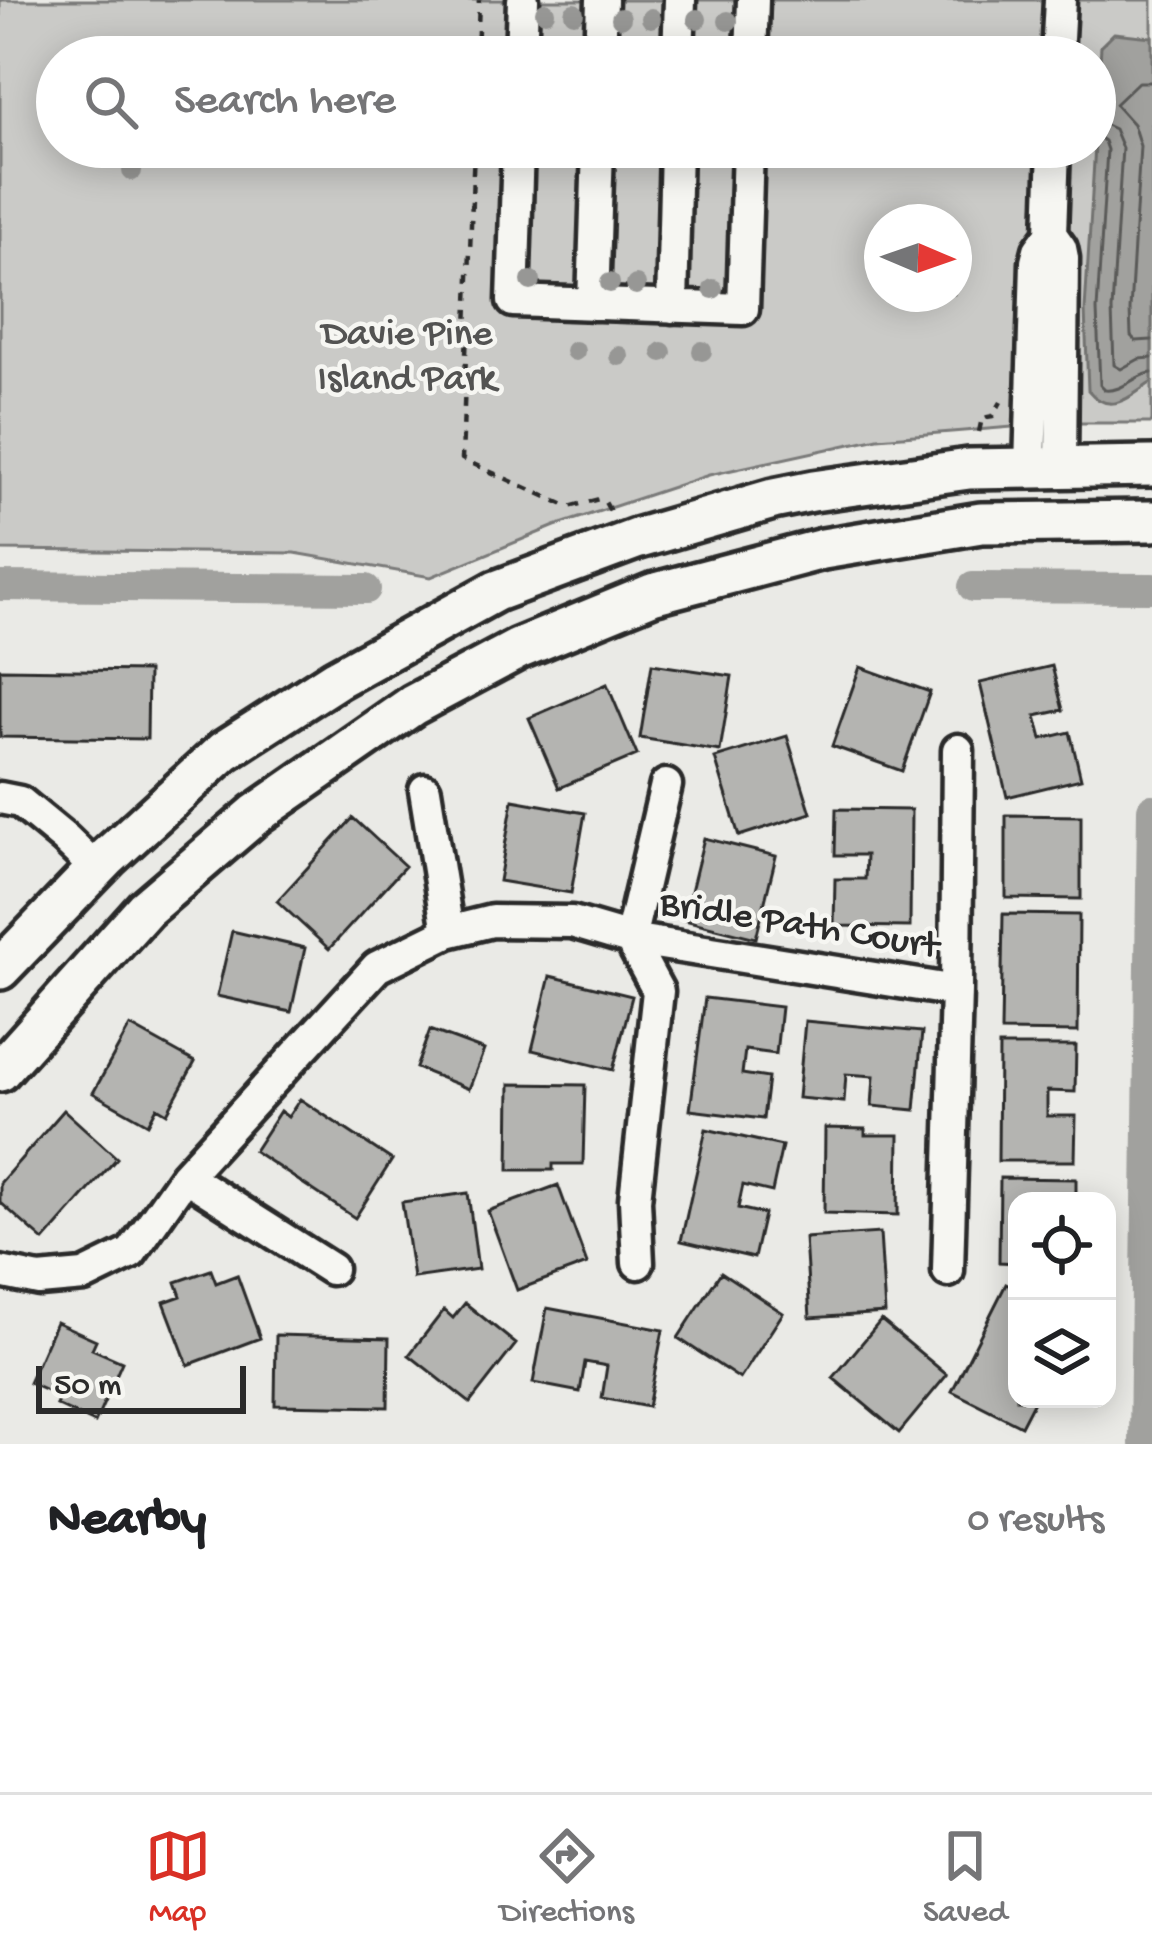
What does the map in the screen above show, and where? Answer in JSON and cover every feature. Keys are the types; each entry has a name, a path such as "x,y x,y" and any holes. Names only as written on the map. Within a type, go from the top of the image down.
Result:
{"main road":[{"path":"0,969 96,869 224,751 336,679 496,592 636,539 813,491 969,469 1152,466"},
{"path":"0,1071 145,909 256,814 412,705 518,650 652,594 824,549 981,523 1152,521"}],"street":[{"path":"522,36 523,0"},
{"path":"601,36 602,0"},
{"path":"679,36 680,0"},
{"path":"752,36 753,0"},
{"path":"1059,36 1060,0"},
{"path":"517,168 513,301 742,309 747,168"},
{"path":"593,304 597,168"},
{"path":"672,307 675,168"},
{"path":"1045,467 1063,258 1051,234 1053,168"},
{"name":"Bridle Path Court","path":"948,1271 958,749"},
{"name":"Bridle Path Court","path":"638,1263 635,1200 658,991 630,939 666,785"},
{"path":"425,790 448,932"},
{"path":"0,798 20,802 96,869"},
{"name":"Bridle Path Court","path":"0,1272 39,1280 84,1276 131,1253 185,1176 377,967 448,932 492,920 572,922 630,939 956,991"},
{"path":"185,1176 332,1269"}],"path":[{"path":"478,36 479,0"},
{"path":"473,168 462,459 569,507 599,499 610,511"}],"green space":[{"name":"Davie Pine Island Park","path":"0,0 1152,0 1152,423 1060,423 878,438 709,475 555,526 431,577 295,553 0,550"}],"water":[{"path":"1114,33 1152,37 1152,382 1112,403 1088,390 1085,310 1094,168 1116,168 1116,36 1111,36"}],"building":[{"path":"652,664 732,676 720,751 640,738"},
{"path":"1052,666 1063,710 1036,716 1042,739 1070,732 1081,779 1007,797 980,683"},
{"path":"860,667 930,692 902,771 832,746"},
{"path":"0,669 148,671 147,739 0,737"},
{"path":"607,684 637,755 559,788 529,718"},
{"path":"787,736 811,813 739,836 715,758"},
{"path":"513,800 585,813 571,893 499,881"},
{"path":"836,809 911,810 910,927 834,926 835,879 865,879 866,855 835,855"},
{"path":"1006,815 1081,816 1081,899 1006,898"},
{"path":"353,818 405,866 329,949 277,901"},
{"path":"704,838 776,856 756,938 684,920"},
{"path":"1003,914 1079,915 1078,1032 1001,1031"},
{"path":"232,931 305,948 291,1012 217,996"},
{"path":"550,976 632,996 613,1070 532,1050"},
{"path":"705,998 781,1007 776,1054 745,1050 742,1074 768,1078 763,1119 690,1110"},
{"path":"805,1021 922,1032 915,1110 872,1106 874,1076 846,1074 844,1102 798,1098"},
{"path":"130,1026 195,1062 167,1113 157,1107 148,1124 93,1093"},
{"path":"430,1030 484,1050 469,1089 416,1068"},
{"path":"999,1046 1076,1046 1075,1092 1047,1091 1047,1116 1076,1116 1075,1161 998,1161"},
{"path":"510,1084 585,1085 583,1164 509,1170"},
{"path":"300,1099 392,1160 355,1218 254,1151 280,1111 288,1117"},
{"path":"64,1110 117,1158 44,1241 0,1202 0,1183"},
{"path":"825,1128 899,1135 898,1215 824,1213"},
{"path":"706,1129 782,1146 772,1192 743,1185 738,1208 764,1214 754,1258 681,1241"},
{"path":"1000,1178 1076,1179 1076,1192 1008,1192 1008,1262 999,1262"},
{"path":"558,1185 587,1264 517,1290 488,1211"},
{"path":"468,1193 478,1269 413,1278 402,1202"},
{"path":"880,1233 885,1313 810,1318 805,1238"},
{"path":"211,1270 216,1283 237,1275 260,1338 188,1365 164,1302 181,1296 176,1282"},
{"path":"721,1272 783,1313 740,1379 678,1338"},
{"path":"1008,1285 1008,1408 1030,1408 1021,1426 952,1391"},
{"path":"465,1303 516,1344 470,1403 409,1355 444,1310 453,1318"},
{"path":"547,1308 663,1330 648,1407 602,1398 607,1366 585,1362 580,1392 533,1383"},
{"path":"881,1320 947,1375 899,1433 833,1378"},
{"path":"56,1322 96,1340 92,1349 122,1362 95,1423 56,1405 60,1397 29,1383"},
{"path":"276,1335 389,1338 388,1407 275,1405"}],"waterway":[{"path":"0,586 366,589"},
{"path":"973,587 1152,588"},
{"path":"1144,1444 1152,809"}]}
